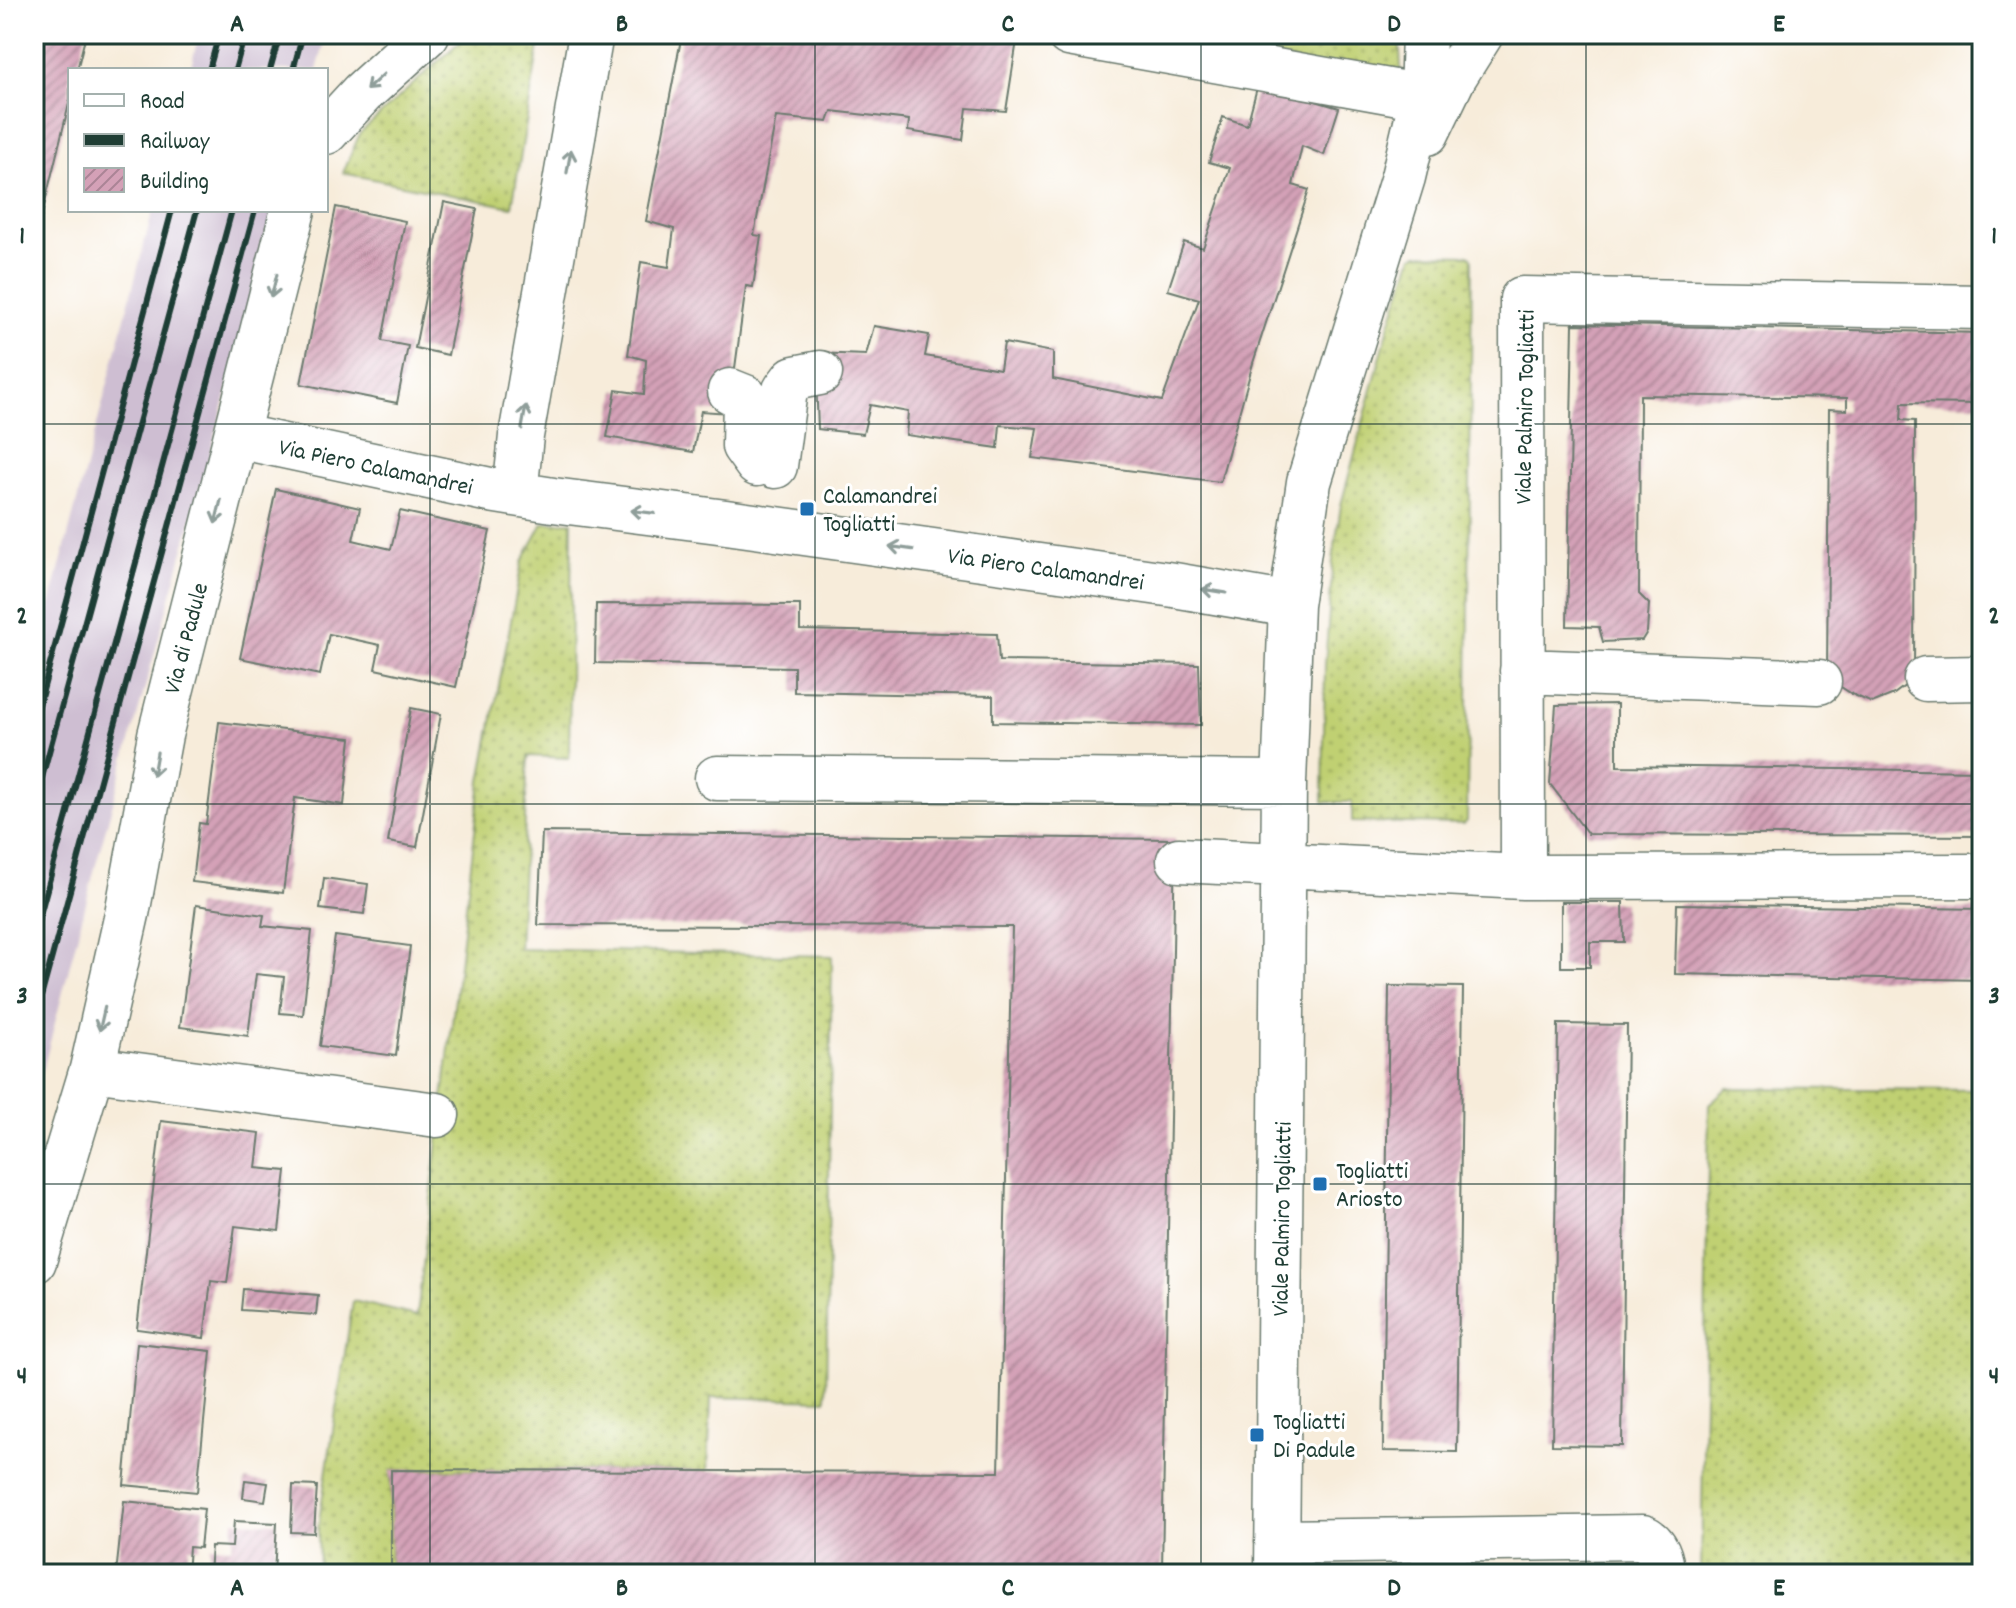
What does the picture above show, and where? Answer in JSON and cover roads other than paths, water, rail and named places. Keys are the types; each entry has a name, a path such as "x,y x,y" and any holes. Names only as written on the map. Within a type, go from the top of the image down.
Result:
{"street":[{"path":"328,130 362,93 427,34"},
{"path":"515,494 521,436 591,34"},
{"path":"1069,34 1422,97"},
{"name":"Viale Palmiro Togliatti","path":"1277,1558 1284,783 1291,605 1309,482 1403,177 1422,97 1424,34"},
{"name":"Viale Palmiro Togliatti","path":"1403,177 1454,77 1481,34"},
{"name":"Via di Padule","path":"34,1261 92,1069 127,914 160,735 293,212"},
{"name":"Viale Palmiro Togliatti","path":"1523,877 1522,299 1982,307"},
{"path":"730,391 745,397 744,446 766,465 785,390 794,378 820,373"},
{"name":"Via Piero Calamandrei","path":"237,436 515,494 1174,585 1291,605"},
{"path":"1522,671 1819,682"},
{"path":"1926,679 1982,678"},
{"path":"717,778 1284,783"},
{"path":"1179,860 1523,877 1982,876"},
{"path":"92,1069 437,1115"},
{"path":"1277,1558 1379,1557 1643,1537 1651,1541 1655,1548 1662,1563 1662,1574"}],"railway":[{"path":"210,68 219,34"},
{"path":"236,68 245,34"},
{"path":"271,68 280,34"},
{"path":"294,68 303,34"},
{"path":"34,724 171,212"},
{"path":"34,807 196,212"},
{"path":"34,937 231,212"},
{"path":"34,1023 254,212"}],"place":[{"name":"Calamandrei Togliatti","path":"807,509"},
{"name":"Togliatti Ariosto","path":"1320,1184"},
{"name":"Togliatti Di Padule","path":"1257,1435"}]}
